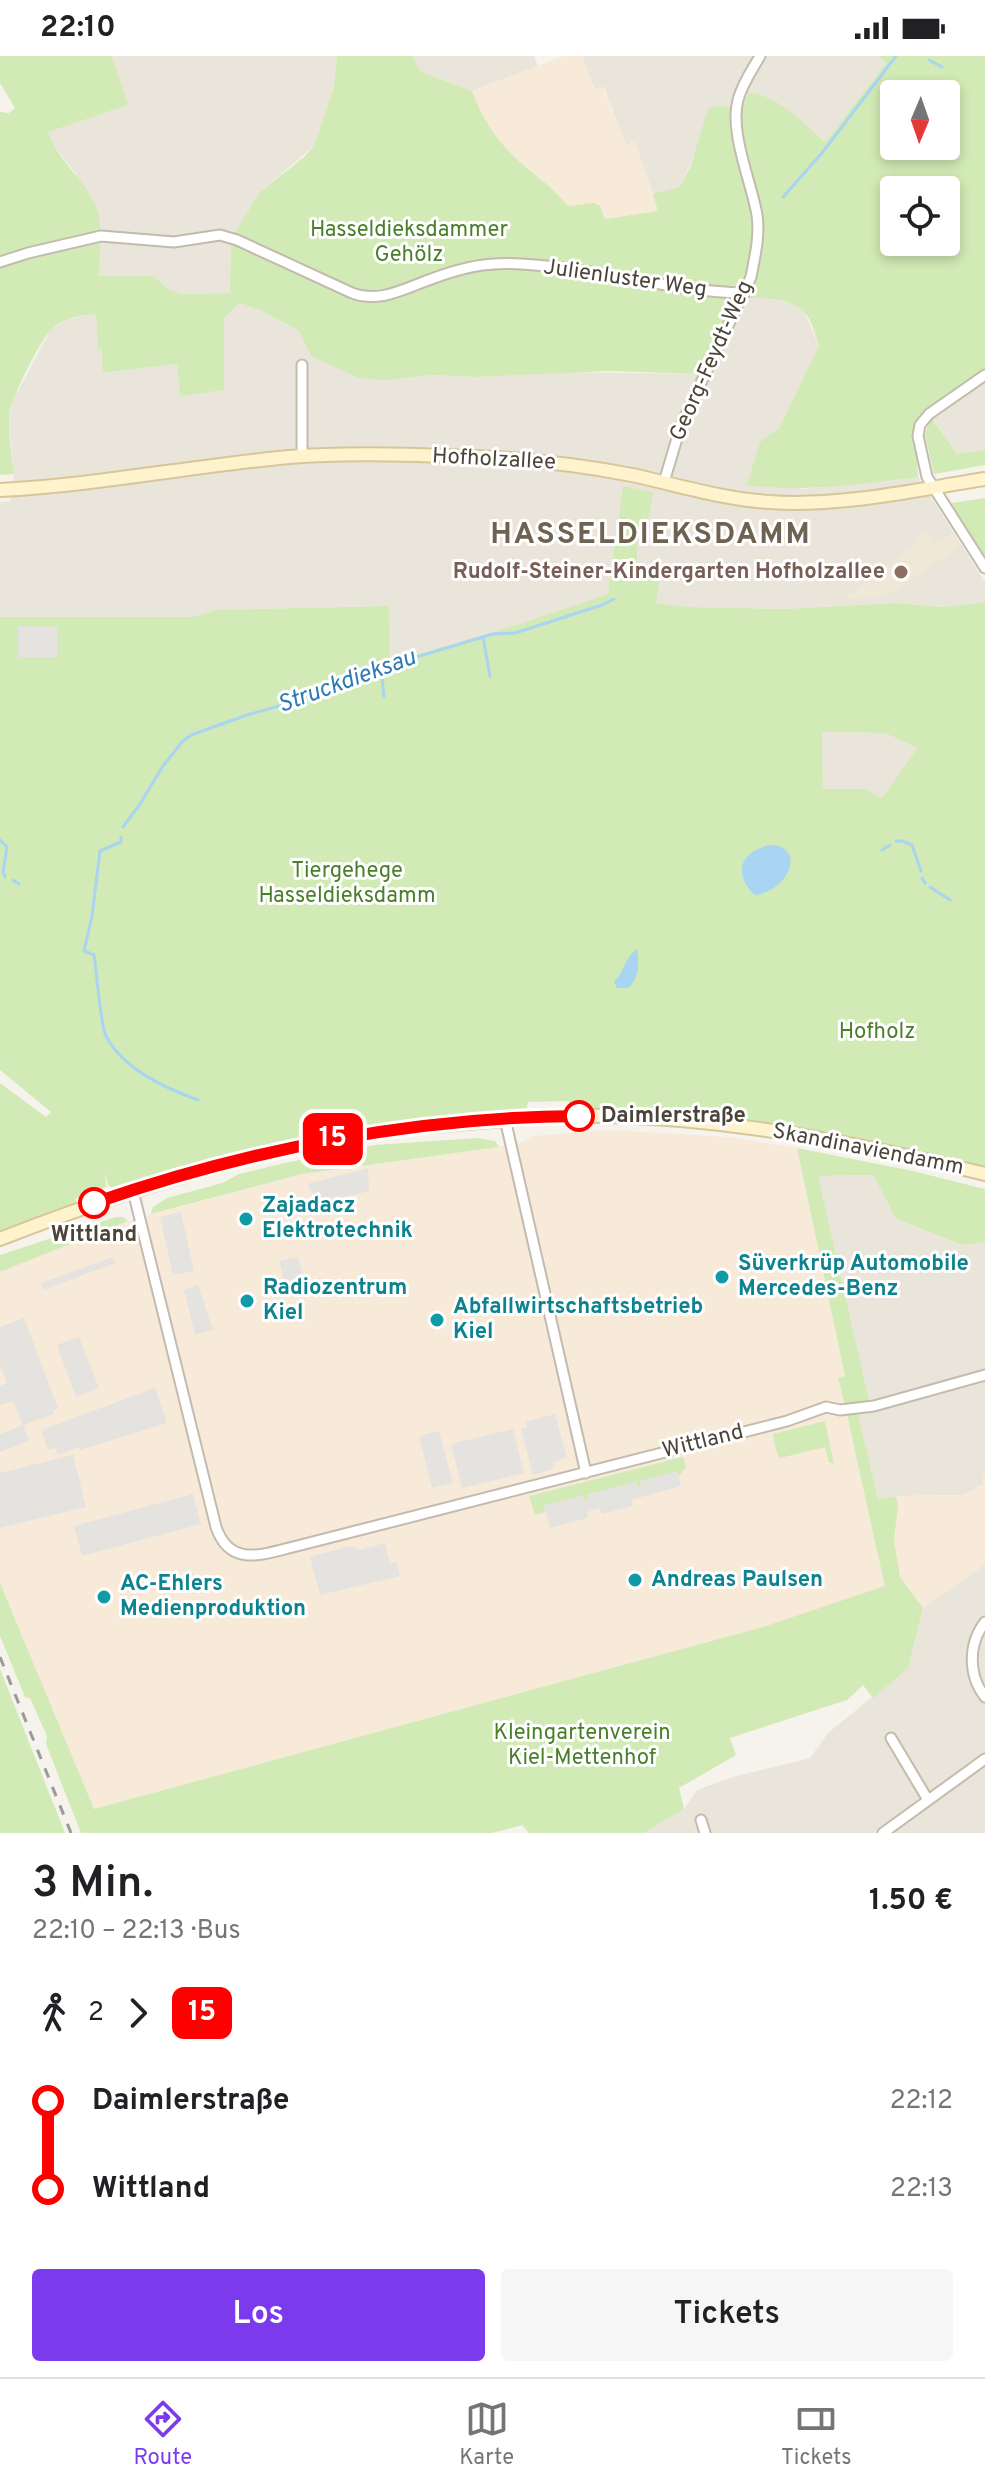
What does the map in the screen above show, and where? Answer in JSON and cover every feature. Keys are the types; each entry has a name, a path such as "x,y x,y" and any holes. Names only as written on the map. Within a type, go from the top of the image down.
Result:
{"main road":[{"name":"Hofholzallee","path":"0,490 302,456 373,455 514,459 605,470 730,497 781,503 853,499 985,479"},
{"name":"Skandinaviendamm","path":"0,1239 133,1191 298,1146 358,1135 541,1116 609,1116 740,1126 851,1144 985,1174"}],"street":[{"name":"Georg-Feydt-Weg","path":"664,482 681,425 745,293 757,250 758,220 744,168 736,104 760,56"},
{"name":"Julienluster Weg","path":"0,262 101,236 174,242 220,235 365,297 385,296 436,277 496,263 595,272 704,291 745,293"},
{"path":"302,365 302,456"},
{"path":"985,375 929,414 920,425 918,436 924,470 985,568"},
{"path":"505,1119 586,1473"},
{"name":"Wittland","path":"133,1191 216,1527 220,1538 232,1550 248,1555 262,1555 586,1473 787,1421 826,1407 840,1410 874,1406 985,1375"},
{"path":"985,1622 976,1633 972,1653 978,1688 985,1697"},
{"path":"891,1738 928,1800"},
{"path":"883,1833 985,1759"},
{"path":"701,1820 705,1833"}],"shaded area":[{"path":"112,56 337,56 334,87 314,146 260,192 231,238 230,293 182,294 170,290 153,276 99,276 99,246 76,174 47,132 127,105"},
{"path":"412,56 534,56 538,66 472,91 420,72"},
{"path":"564,56 582,56 594,89 603,87 626,145 635,142 659,211 605,219 600,206 568,206 504,147 482,116 472,91"},
{"path":"582,56 879,56 886,63 825,142 793,114 743,100 742,109 699,143 680,188 653,194 635,143 626,145 604,87 595,90"},
{"path":"765,297 796,305 804,311 819,346 779,428 760,442 802,489 918,477 985,582 985,602 943,607 896,603 783,609 688,607 656,603 637,562 638,529 649,518 623,486 608,594 390,662 388,606 216,610 192,617 0,617 0,502 10,501 14,474 9,423 12,402 51,329 66,320 96,313 98,348 102,348 104,373 177,364 180,395 224,390 224,317 239,303 260,310 299,331 311,356 387,380 431,375 477,377 567,372 697,374 735,298"},
{"path":"985,369 985,450 957,454 928,412"},
{"name":"Rudolf-Steiner-Kindergarten Hofholzallee","path":"926,531 935,544 953,533 961,545 885,598 842,599 918,543 915,538"},
{"path":"18,626 57,627 57,657 18,657"},
{"path":"821,732 885,733 917,748 882,798 865,789 823,790"},
{"path":"608,1130 728,1137 797,1148 845,1377 838,1378 886,1586 763,1627 94,1809 0,1583 0,1272 128,1221 302,1174 499,1147 523,1142 533,1136"},
{"path":"368,1168 369,1191 319,1204 307,1184"},
{"path":"873,1175 896,1219 961,1245 985,1242 985,1476 983,1484 964,1495 878,1499 858,1415 847,1415 845,1406 855,1405 818,1176"},
{"path":"181,1212 194,1271 173,1275 160,1217"},
{"path":"113,1257 115,1263 44,1290 41,1283"},
{"path":"298,1257 305,1286 287,1291 279,1261"},
{"path":"198,1285 213,1330 195,1335 184,1290"},
{"path":"24,1318 58,1408 53,1411 54,1414 23,1425 13,1401 0,1405 0,1386 7,1383 0,1365 0,1327"},
{"path":"79,1337 99,1388 76,1397 57,1345"},
{"path":"155,1388 167,1423 58,1455 55,1448 48,1450 41,1430"},
{"path":"555,1414 567,1458 553,1462 554,1469 533,1475 521,1429 527,1427 526,1422"},
{"path":"23,1425 29,1441 0,1452 0,1434"},
{"path":"513,1429 524,1473 462,1488 451,1444"},
{"path":"439,1431 453,1483 432,1488 419,1436"},
{"path":"73,1455 86,1507 0,1528 0,1473"},
{"path":"677,1471 681,1486 631,1500 633,1506 602,1514 600,1508 587,1512 588,1518 550,1528 544,1506 583,1495 585,1502 589,1501 587,1495 636,1482 641,1487 640,1481"},
{"path":"983,1476 985,1564 923,1608 900,1577 894,1540 898,1506 896,1496 964,1495 983,1484"},
{"path":"193,1494 201,1524 82,1556 74,1526"},
{"path":"385,1543 390,1563 397,1562 400,1576 320,1595 310,1557 350,1546 360,1550"},
{"path":"985,1564 985,1833 644,1833 684,1809 697,1790 736,1776 810,1758 828,1733 908,1668 923,1608"}],"green space":[{"name":"Hasseldieksdammer Gehölz","path":"0,56 112,56 128,105 48,132 58,152 96,206 100,231 99,276 153,276 170,290 182,294 230,293 231,238 260,192 314,146 334,87 337,56 412,56 421,72 472,91 490,128 517,159 568,206 594,203 600,206 605,219 658,211 653,194 680,187 691,165 708,109 721,106 741,109 749,93 759,94 790,111 825,142 886,63 879,56 985,56 985,369 928,413 957,454 985,450 985,465 934,474 925,436 928,414 916,435 918,477 811,488 747,485 760,442 779,428 819,346 806,314 797,306 780,300 735,298 697,374 610,371 477,377 431,375 387,380 359,378 311,356 299,331 260,310 239,303 224,318 224,390 180,396 177,364 103,373 96,314 63,321 54,327 36,353 12,403 9,426 14,474 0,475 0,112 9,113 15,108 0,83"},
{"name":"Tiergehege Hasseldieksdamm","path":"623,486 653,492 649,518 638,529 637,562 660,578 656,603 688,607 783,609 896,603 943,607 985,602 985,1169 861,1139 766,1122 672,1112 569,1107 569,1101 528,1102 527,1108 422,1120 318,1138 215,1161 113,1189 108,1185 105,1172 106,1187 90,1193 83,1192 75,1199 76,1202 0,1234 0,1083 46,1117 51,1112 0,1070 0,617 192,617 216,610 389,606 390,662 608,594","holes":["822,732 885,733 917,748 882,798 865,789 823,789"]},
{"path":"985,498 985,562 952,503"},
{"path":"477,1138 495,1141 499,1147 302,1174 151,1214 153,1207 167,1198 222,1183 239,1174 285,1163 375,1145"},
{"path":"797,1148 985,1189 985,1242 962,1245 896,1219 873,1175 818,1176 869,1401 845,1406 838,1378 845,1376"},
{"path":"116,1217 128,1221 0,1272 0,1255"},
{"name":"Kleingartenverein Kiel-Mettenhof","path":"858,1414 878,1499 896,1496 898,1506 894,1540 900,1577 923,1608 908,1668 873,1698 863,1685 847,1700 730,1738 736,1755 679,1788 684,1809 644,1833 529,1833 522,1825 492,1833 81,1833 46,1744 47,1736 30,1698 25,1697 0,1636 0,1583 94,1809 763,1627 885,1586 847,1415"},
{"path":"825,1421 834,1464 829,1462 825,1447 780,1458 773,1434"},
{"path":"683,1457 686,1467 679,1476 677,1471 640,1481 641,1487 638,1488 636,1482 587,1495 589,1501 585,1502 583,1496 544,1506 545,1512 535,1515 529,1496"},
{"path":"0,1669 65,1833 0,1833"}],"water":[{"path":"767,845 780,846 787,851 790,868 777,885 755,895 744,881 743,865 751,853"},
{"path":"637,949 635,979 629,988 617,988 614,982"}],"waterway":[{"name":"Struckdieksau","path":"783,197 822,153 896,56"},
{"path":"929,60 942,67"},
{"name":"Struckdieksau","path":"123,827 163,766 191,735 297,701 363,673 493,634 515,633 614,599"},
{"path":"483,637 490,676"},
{"path":"381,668 384,697"},
{"name":"Struckdieksau","path":"121,837 121,842 100,851 84,951 94,955 104,1030 113,1048 134,1068 172,1090 198,1100"},
{"path":"0,840 7,847 5,877"},
{"path":"896,841 912,845 921,871"},
{"path":"882,850 890,845"},
{"path":"922,878 925,883"},
{"path":"13,880 19,884"},
{"path":"930,887 950,900"}],"railway":[{"path":"0,1657 71,1833"}],"bus line":[{"name":"15","path":"94,1203 224,1164 358,1135 532,1117 579,1116"}],"place":[{"name":"Rudolf-Steiner-Kindergarten Hofholzallee","path":"901,572"},
{"name":"Daimlerstraße","path":"579,1116"},
{"name":"Wittland","path":"94,1203"},
{"name":"Zajadacz Elektrotechnik","path":"246,1219"},
{"name":"Süverkrüp Automobile Mercedes-Benz","path":"722,1277"},
{"name":"Radiozentrum Kiel","path":"247,1301"},
{"name":"Abfallwirtschaftsbetrieb Kiel","path":"437,1320"},
{"name":"Andreas Paulsen","path":"635,1580"},
{"name":"AC-Ehlers Medienproduktion","path":"104,1597"}],"district":[{"name":"HASSELDIEKSDAMM","path":"651,535"}],"park label":[{"name":"Hofholz","path":"877,1032"}]}
